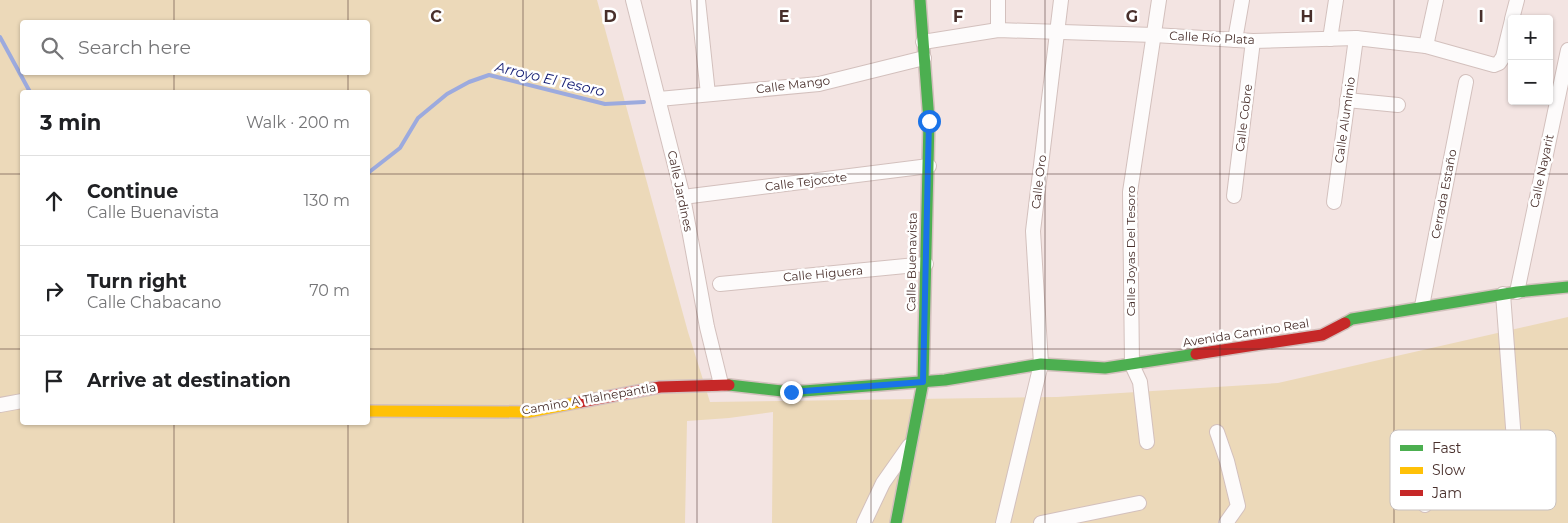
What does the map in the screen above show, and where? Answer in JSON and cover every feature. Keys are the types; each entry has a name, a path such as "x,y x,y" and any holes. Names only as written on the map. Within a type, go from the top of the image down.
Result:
{"street":[{"name":"Calle Jardines","path":"633,0 683,197 707,327 721,384"},
{"path":"698,0 708,94"},
{"name":"Calle Buenavista","path":"896,523 923,382 929,121 920,0"},
{"path":"998,0 998,30"},
{"name":"Calle Oro","path":"1003,523 1041,364 1033,231 1061,0"},
{"name":"Calle Joyas Del Tesoro","path":"1147,442 1140,382 1132,365 1130,192 1159,0"},
{"path":"1235,40 1242,0"},
{"path":"1330,38 1336,0"},
{"path":"1426,46 1436,0"},
{"path":"1513,15 1517,0"},
{"name":"Calle Río Plata","path":"923,42 998,30 1154,35 1253,41 1356,38 1426,46 1494,65 1499,63 1503,57 1508,36"},
{"name":"Calle Aluminio","path":"1334,202 1356,38"},
{"name":"Calle Cobre","path":"1234,196 1253,41"},
{"name":"Calle Nayarit","path":"1514,430 1510,293 1568,50"},
{"name":"Calle Mango","path":"659,99 819,84 924,58"},
{"name":"Cerrada Estaño","path":"1422,306 1466,82"},
{"path":"1347,100 1398,105"},
{"name":"Calle Tejocote","path":"683,197 929,166"},
{"name":"Calle Higuera","path":"720,284 926,264"},
{"name":"Avenida Camino Real","path":"923,382 1041,364 1105,368 1132,365 1322,335 1352,319 1422,306 1510,293 1568,287"},
{"name":"Camino A Tlalnepantla","path":"370,411 529,412 660,387 721,384 791,392 923,382"},
{"path":"0,405 20,402"},
{"path":"1217,432 1227,461 1238,506 1226,523"},
{"path":"864,523 883,483 912,442"},
{"path":"1041,523 1139,502"}],"shaded area":[{"path":"0,0 597,0 688,332 710,402 1057,397 1278,383 1568,317 1568,523 772,523 773,412 687,421 685,523 0,523"}],"waterway":[{"name":"Arroyo El Tesoro","path":"0,37 20,74"},
{"name":"Arroyo El Tesoro","path":"21,75 29,90"},
{"name":"Arroyo El Tesoro","path":"370,171 400,148 418,118 447,94 469,82 489,75 605,104 644,102"}],"traffic: fast":[{"path":"896,523 923,382 929,121 920,0"},
{"path":"1345,323 1352,319 1517,292 1568,287"},
{"path":"729,385 791,392 945,380 1041,364 1105,368 1196,354"}],"traffic: slow":[{"path":"370,411 529,412 580,402"}],"traffic: jam":[{"path":"1196,354 1322,335 1345,323"},
{"path":"580,402 660,387 729,385"}],"route":[{"path":"791,392 923,382 929,121"}]}
